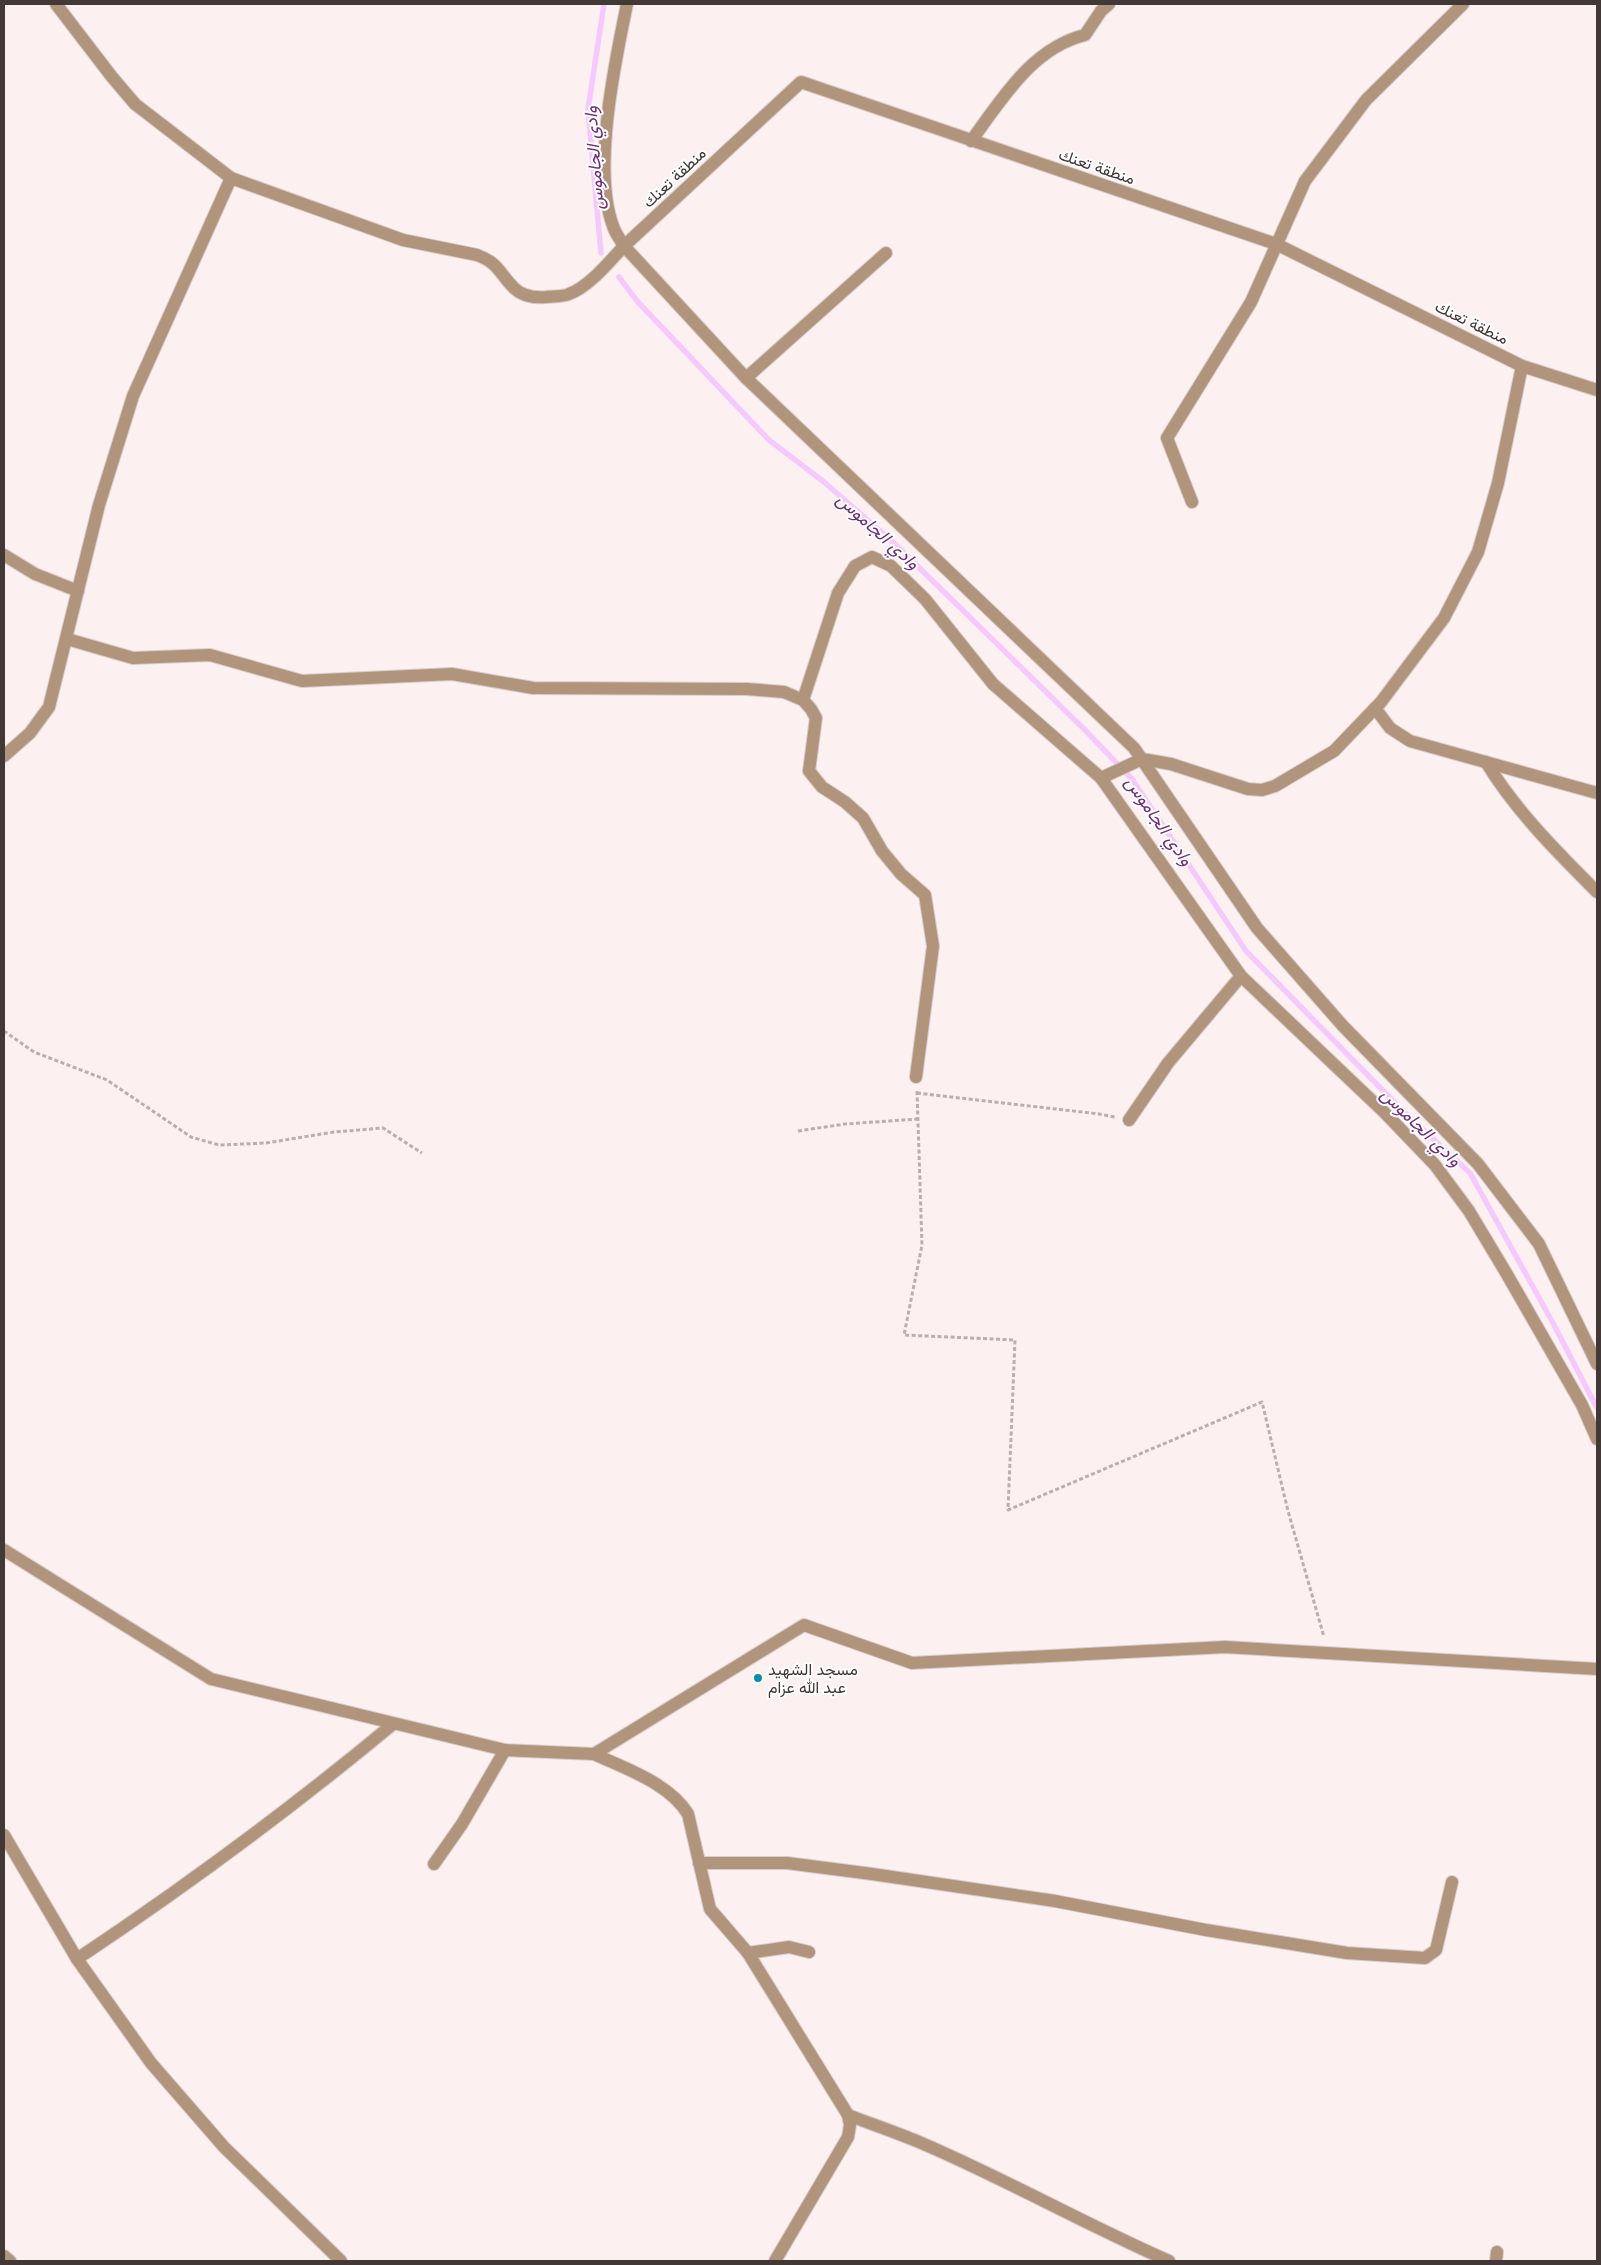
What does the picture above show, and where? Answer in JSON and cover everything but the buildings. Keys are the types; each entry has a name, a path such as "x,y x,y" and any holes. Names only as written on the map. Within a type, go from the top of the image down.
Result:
{"street":[{"path":"56,4 112,77 136,104 231,178 403,240 477,255 488,259 497,266 513,287 523,294 536,298 569,294 599,274 624,246"},
{"path":"627,4 605,141 607,202 613,227 624,246 746,378 1134,748 1257,928 1344,1026 1484,1171 1539,1244 1597,1364"},
{"path":"971,141 1011,86 1046,52 1067,39 1085,35 1101,11 1109,4"},
{"path":"1192,502 1168,438 1251,302 1305,181 1366,100 1463,4"},
{"name":"منطقة تعنك","path":"624,246 801,82 1276,244 1522,366 1597,390"},
{"path":"4,756 30,733 49,707 99,504 133,396 231,178"},
{"path":"746,378 886,253"},
{"path":"1101,778 1142,759 1171,764 1248,789 1262,790 1275,786 1334,751 1375,708 1444,618 1478,552 1498,483 1522,366"},
{"path":"4,555 35,574 78,591"},
{"path":"803,700 838,593 855,566 872,557 891,566 925,599 992,684 1101,778 1241,976 1385,1113 1435,1165 1469,1211 1505,1271 1582,1405 1597,1439"},
{"path":"67,639 133,658 210,654 302,681 452,674 533,688 747,690 784,692 803,700 811,708 816,718 809,771 822,787 845,802 863,818 882,851 901,874 926,895 933,946 916,1077"},
{"path":"1375,708 1390,728 1410,741 1597,793"},
{"path":"1486,762 1503,790 1548,844 1597,892"},
{"path":"1129,1120 1168,1063 1241,976"},
{"path":"4,1550 211,1679 505,1750 594,1754 636,1774 680,1802 688,1814 710,1909 748,1954 848,2115 850,2125 848,2137 775,2261"},
{"path":"594,1754 804,1624 912,1663 1225,1648 1328,1652 1597,1669"},
{"path":"77,1959 182,1888 330,1776 393,1724"},
{"path":"434,1864 462,1824 505,1750"},
{"path":"4,1835 77,1959 151,2063 224,2147 341,2261"},
{"path":"699,1863 787,1864 872,1874 1055,1901 1206,1930 1348,1953 1426,1958 1436,1950 1452,1882"},
{"path":"748,1954 789,1946 808,1952"},
{"path":"848,2115 919,2142 1108,2234 1168,2261"},
{"path":"4,2256 10,2261"}],"path":[{"path":"4,1031 34,1052 107,1080 191,1137 219,1145 266,1143 334,1132 383,1128 422,1153"},
{"path":"916,1077 922,1245 904,1335 1015,1340 1008,1510 1262,1402 1288,1511 1328,1652"},
{"path":"917,1093 1099,1114 1129,1120"},
{"path":"798,1131 845,1124 918,1120"}],"waterway":[{"name":"وادي الجاموس","path":"601,253 588,109 604,4"},
{"name":"وادي الجاموس","path":"619,277 637,301 769,440 824,482 895,544 1084,729 1132,779 1246,951 1403,1111 1470,1173 1553,1323 1597,1408"}],"place":[{"name":"مسجد الشهيد عبد الله عزام","path":"758,1678"}]}
